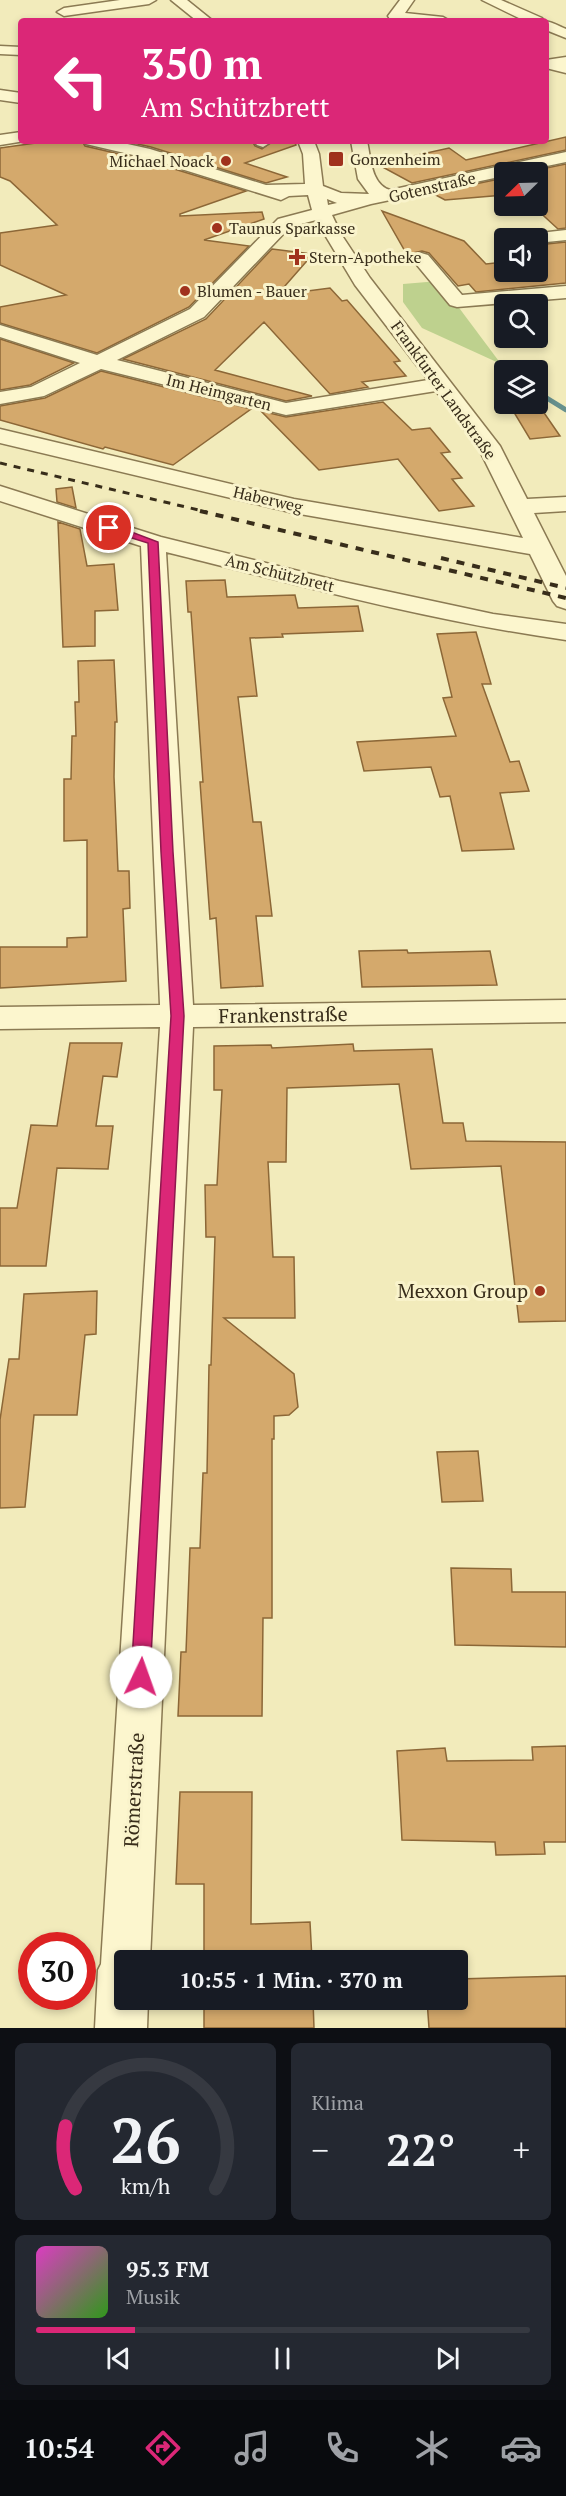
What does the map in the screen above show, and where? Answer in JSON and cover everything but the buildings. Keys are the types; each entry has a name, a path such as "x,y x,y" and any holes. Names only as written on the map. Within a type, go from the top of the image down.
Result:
{"street":[{"path":"64,12 149,0"},
{"path":"178,0 202,18"},
{"path":"407,0 395,16 430,18"},
{"path":"496,3 525,0"},
{"path":"496,3 530,18"},
{"path":"549,26 566,34"},
{"path":"0,50 18,51"},
{"path":"549,72 564,67"},
{"path":"0,95 18,98"},
{"path":"0,140 18,137"},
{"path":"105,144 150,154 259,189 310,198"},
{"path":"0,398 37,392 197,313 310,198 311,154 306,144"},
{"path":"360,144 367,179 375,191 391,196"},
{"path":"537,155 558,176"},
{"name":"Gotenstraße","path":"310,198 344,206 391,196 537,155 566,157"},
{"name":"Gotenstraße","path":"310,198 368,200"},
{"name":"Frankfurter Landstraße","path":"310,198 328,253 342,270 362,281 489,446 566,601"},
{"path":"548,237 566,235"},
{"path":"421,259 457,302 555,288"},
{"name":"Im Heimgarten","path":"0,331 99,362 286,409 443,384"},
{"name":"Haberweg","path":"0,436 294,506 540,548"},
{"name":"Am Schützbrett","path":"0,493 153,542 339,588 493,622 566,632"},
{"path":"519,507 566,504"},
{"name":"Römerstraße","path":"126,1950 177,1016 153,542"},
{"name":"Frankenstraße","path":"0,1018 566,1011"},
{"path":"121,2028 122,2010"}],"green space":[{"path":"439,281 498,360 494,361 422,328 403,302 403,284"}],"waterway":[{"path":"548,399 566,410"}],"railway":[{"path":"0,463 207,512"},
{"path":"200,511 566,598"},
{"path":"441,558 566,588"}],"place":[{"name":"Gonzenheim","path":"336,159"},
{"name":"Michael Noack","path":"226,161"},
{"name":"Taunus Sparkasse","path":"217,228"},
{"name":"Stern-Apotheke","path":"297,257"},
{"name":"Blumen - Bauer","path":"185,291"},
{"name":"Mexxon Group","path":"540,1291"}],"route":[{"path":"109,528 153,542 177,1016 141,1677"}]}
